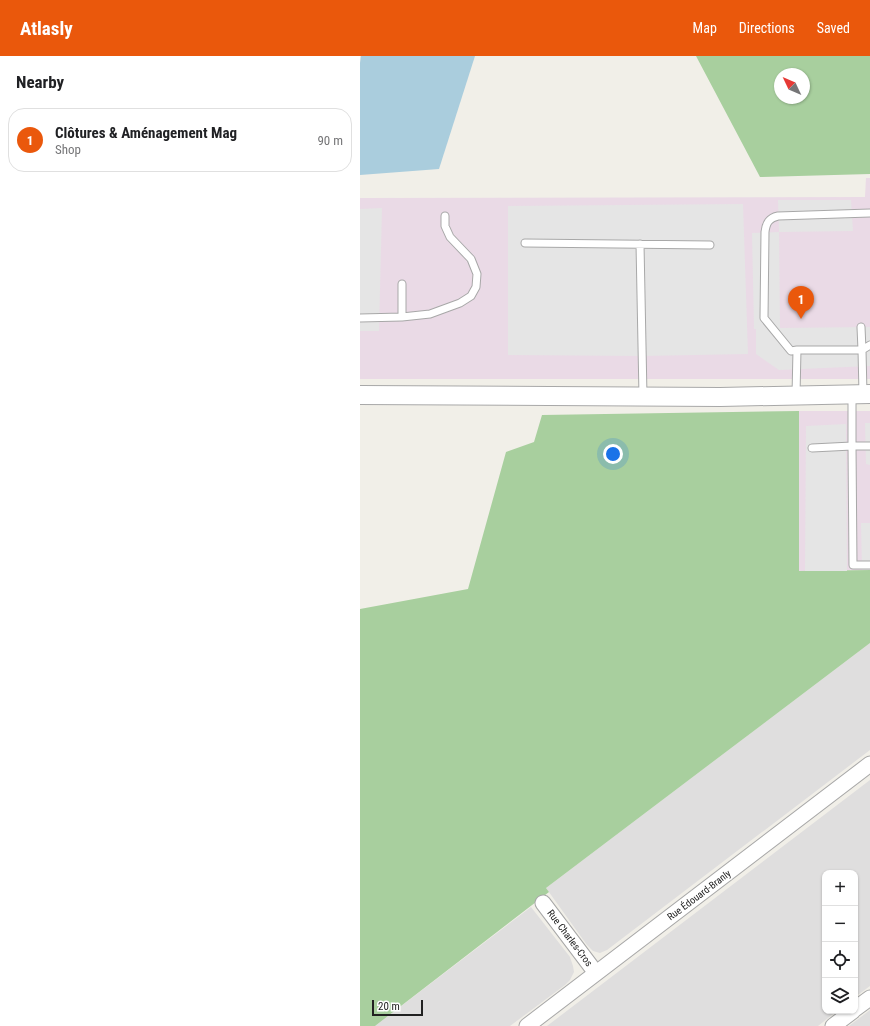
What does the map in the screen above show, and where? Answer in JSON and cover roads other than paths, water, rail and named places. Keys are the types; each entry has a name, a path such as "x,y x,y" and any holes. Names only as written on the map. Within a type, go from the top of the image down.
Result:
{"street":[{"path":"360,395 720,397 862,394"},
{"name":"Rue Édouard-Branly","path":"527,1026 870,764"},
{"name":"Rue Charles-Cros","path":"543,903 596,973"},
{"path":"858,1007 870,998"},
{"path":"833,1026 849,1014"}],"lane":[{"path":"870,213 778,216 769,220 765,232 764,318 791,350 862,350 870,345"},
{"path":"360,318 402,317 430,314 471,296 476,287 477,274 471,259 450,237 445,226 445,216"},
{"path":"524,243 710,245"},
{"path":"640,244 643,397"},
{"path":"402,284 402,317"},
{"path":"861,327 862,394 852,446 854,565 870,565"},
{"path":"796,395 797,350"},
{"path":"812,448 870,446"}],"water":[{"path":"361,56 475,56 439,169 360,175"}],"place":[{"name":"Clôtures & Aménagement Mag","path":"801,319"}]}
